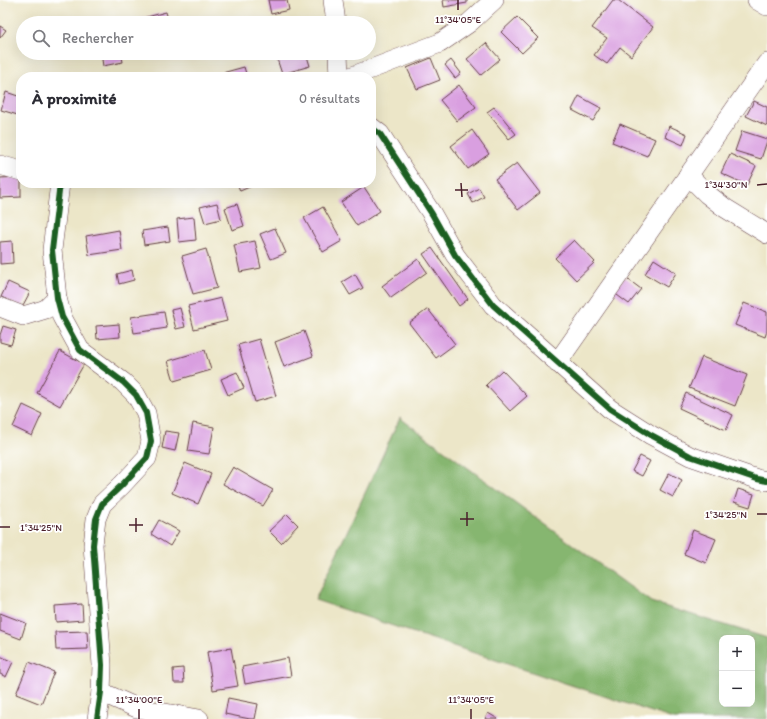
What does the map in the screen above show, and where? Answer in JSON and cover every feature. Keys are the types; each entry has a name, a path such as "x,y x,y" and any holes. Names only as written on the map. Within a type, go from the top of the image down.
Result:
{"street":[{"path":"333,0 335,16"},
{"path":"363,72 440,43 469,23 494,0"},
{"path":"757,0 767,6"},
{"path":"338,60 339,72"},
{"path":"557,363 767,63"},
{"path":"376,131 380,134 432,214 455,255 492,305 610,409 651,435 690,456 767,481"},
{"path":"0,165 16,170"},
{"path":"688,175 707,194 725,208 767,234"},
{"path":"59,188 52,250 57,298 62,317 80,350 123,382 136,396 146,413 151,441 147,458 102,504 96,519 93,546 102,665 102,692 98,719"},
{"path":"0,307 22,316 46,308 57,298"},
{"path":"102,692 137,708 199,719"}],"green space":[{"path":"400,418 651,602 767,638 767,719 673,719 315,600"}],"building":[{"path":"268,0 287,0 289,10 271,14"},
{"path":"443,0 467,0 467,3 444,7"},
{"path":"613,0 618,0 653,27 631,56 620,47 607,64 594,55 607,38 592,28"},
{"path":"166,12 167,16 151,16"},
{"path":"517,17 538,38 522,53 501,32"},
{"path":"0,26 6,30 0,38"},
{"path":"486,43 500,59 481,75 467,59"},
{"path":"431,58 440,80 417,89 407,68"},
{"path":"102,60 123,60 123,62 103,66"},
{"path":"277,60 308,60 310,66 289,72 281,72"},
{"path":"451,60 461,73 455,78 445,65"},
{"path":"244,67 246,72 226,72"},
{"path":"459,85 476,107 457,121 440,100"},
{"path":"6,92 16,95 16,114 1,110"},
{"path":"579,96 601,108 593,121 572,110"},
{"path":"754,101 767,107 767,126 746,116"},
{"path":"494,107 516,134 509,139 487,112"},
{"path":"620,124 655,139 647,156 612,142"},
{"path":"669,126 687,134 683,145 665,137"},
{"path":"472,130 489,154 468,169 451,146"},
{"path":"742,131 767,139 761,159 735,151"},
{"path":"730,154 756,166 747,185 721,173"},
{"path":"517,163 540,193 518,210 495,179"},
{"path":"16,177 16,188 21,188 21,197 0,198 0,178"},
{"path":"239,188 247,188 240,191"},
{"path":"365,188 380,211 357,226 341,202"},
{"path":"479,188 484,197 473,203 468,194"},
{"path":"217,203 221,219 205,223 200,207"},
{"path":"237,204 244,226 232,230 225,208"},
{"path":"323,207 342,241 323,252 304,218"},
{"path":"194,217 196,240 179,242 177,219"},
{"path":"168,227 170,241 144,245 142,231"},
{"path":"275,228 286,253 271,259 260,234"},
{"path":"119,230 122,250 89,255 86,236"},
{"path":"574,240 595,262 576,280 555,258"},
{"path":"12,241 13,263 0,264 0,242"},
{"path":"255,241 261,268 240,272 234,245"},
{"path":"432,248 468,299 459,306 423,254"},
{"path":"206,249 217,288 193,294 182,256"},
{"path":"418,259 427,272 391,298 382,286"},
{"path":"654,259 676,273 667,287 645,274"},
{"path":"132,270 134,280 119,284 117,274"},
{"path":"355,274 363,288 350,295 342,282"},
{"path":"625,277 641,289 629,304 613,292"},
{"path":"8,282 30,292 22,307 1,297"},
{"path":"221,298 227,321 194,329 188,306"},
{"path":"744,303 767,312 767,331 765,337 735,325"},
{"path":"180,308 185,327 176,329 171,310"},
{"path":"428,309 455,344 436,358 409,323"},
{"path":"164,312 167,328 134,333 131,317"},
{"path":"119,324 120,337 97,339 96,326"},
{"path":"3,326 16,330 11,345 0,342 0,335"},
{"path":"304,331 313,356 284,367 275,342"},
{"path":"259,339 276,396 255,402 238,345"},
{"path":"205,350 211,370 174,381 168,361"},
{"path":"60,351 84,364 60,406 37,393"},
{"path":"702,357 747,375 735,406 689,388"},
{"path":"502,370 527,396 510,411 486,385"},
{"path":"237,372 244,388 228,395 221,379"},
{"path":"686,393 733,415 726,430 679,408"},
{"path":"23,405 42,414 32,436 13,427"},
{"path":"193,423 214,427 209,454 188,451"},
{"path":"165,431 179,433 175,451 162,448"},
{"path":"640,456 650,461 642,476 632,471"},
{"path":"185,463 211,474 198,504 172,493"},
{"path":"233,467 273,490 263,506 223,484"},
{"path":"669,473 682,480 673,497 660,490"},
{"path":"738,489 754,494 750,507 734,502"},
{"path":"287,514 298,525 281,543 269,531"},
{"path":"159,520 179,531 170,546 151,534"},
{"path":"693,530 716,539 706,563 684,554"},
{"path":"82,604 83,620 56,622 55,606"},
{"path":"0,613 26,623 21,639 0,631"},
{"path":"87,631 88,649 56,650 55,632"},
{"path":"231,648 238,686 213,690 207,652"},
{"path":"0,656 13,662 6,677 0,674"},
{"path":"288,658 291,676 245,684 242,667"},
{"path":"29,662 54,672 41,704 16,694"},
{"path":"183,668 184,683 174,683 173,669"},
{"path":"228,698 258,704 255,719 225,714"},
{"path":"488,713 498,719 485,719"}],"cycle path":[{"path":"376,131 380,134 432,214 455,255 493,305 610,409 651,435 690,456 767,481"},
{"path":"59,188 52,250 57,298 62,317 80,350 123,382 136,395 146,413 151,441 147,458 102,504 96,519 93,545 102,665 101,692 97,719"}]}
